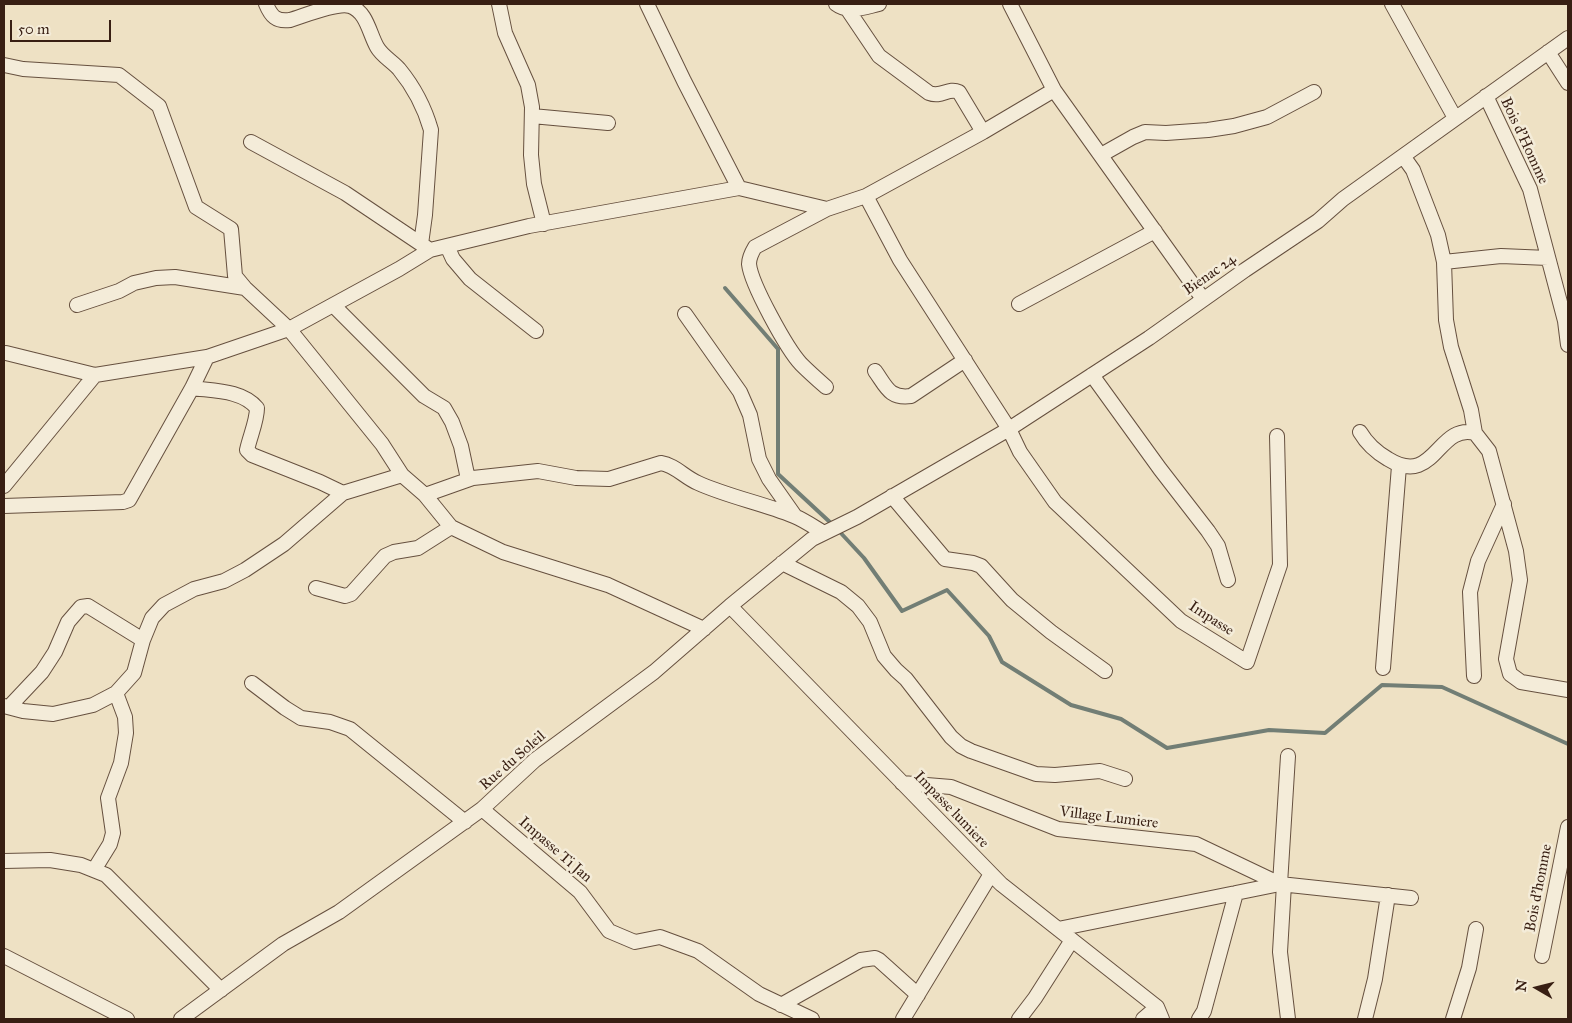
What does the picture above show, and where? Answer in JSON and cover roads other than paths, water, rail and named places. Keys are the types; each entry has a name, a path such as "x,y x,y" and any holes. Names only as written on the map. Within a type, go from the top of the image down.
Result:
{"street":[{"path":"266,4 275,18 283,21 338,5 349,5 356,9 367,22 377,48 397,67 407,81 427,117 431,130 425,215 426,247"},
{"path":"499,4 505,33 528,85 532,116 530,155 534,184 544,224"},
{"path":"842,7 879,4"},
{"path":"1010,4 1054,90 1203,299"},
{"path":"1392,4 1455,118"},
{"path":"651,5 684,81 739,188"},
{"path":"842,7 879,56 929,93 938,95 949,91 959,92 983,132"},
{"name":"Bienac 24","path":"857,517 1009,429 1149,338 1318,221 1344,199 1568,38"},
{"path":"1548,52 1568,83"},
{"path":"4,65 23,69 119,75 159,106 196,207 231,229 235,276 245,288 289,329 382,444 402,474 425,495 451,527 503,552 608,585 704,629"},
{"path":"826,387 800,363 785,342 763,300 749,264 750,254 755,246 827,209 866,196 983,132 1054,90"},
{"path":"1101,156 1145,132 1166,133 1208,130 1234,126 1267,117 1314,92"},
{"name":"Bois d'Homme","path":"1486,96 1530,189 1565,320 1568,345"},
{"path":"532,116 608,123"},
{"path":"251,142 344,193 426,247 447,246 544,224 739,188 827,209"},
{"path":"1403,156 1413,170 1438,235 1444,262 1446,320 1451,347 1471,410 1475,433 1489,451 1516,550 1520,580 1506,659 1510,674 1521,682 1568,690"},
{"path":"866,196 900,260 1009,429"},
{"path":"1019,304 1155,231"},
{"path":"447,246 460,269 536,330"},
{"path":"6,353 95,375 207,357 289,329 399,269 426,247"},
{"path":"1444,262 1501,256 1548,258"},
{"path":"77,304 119,291 134,283 156,278 175,277 245,288"},
{"path":"333,305 424,396 444,408 452,422 468,479"},
{"path":"684,314 740,392 750,415 760,459 769,479 795,516 818,536"},
{"path":"4,506 123,502 129,500 192,388 207,357"},
{"path":"875,371 891,394 900,397 911,396 965,360"},
{"path":"4,486 95,375"},
{"path":"1092,375 1218,546 1228,580"},
{"path":"192,388 233,394 251,400 257,408 257,418 252,426 247,450 252,455 344,493"},
{"name":"Impasse","path":"1009,429 1020,452 1056,502 1181,621 1247,662 1280,566 1277,436"},
{"path":"1360,432 1365,442 1376,452 1399,466 1414,467 1432,456 1441,446 1457,434 1466,431 1475,433"},
{"path":"425,495 468,479 538,471 576,478 609,479 660,463 668,464 695,482 719,492 795,516"},
{"path":"1383,668 1399,466"},
{"path":"6,706 23,711 53,714 93,706 116,692 134,673 143,640 152,618 164,605 194,590 224,581 245,570 284,544 344,493 402,474"},
{"path":"892,496 945,559 974,563 981,566 1012,600 1051,632 1105,671"},
{"path":"1474,676 1470,592 1478,561 1504,504"},
{"name":"Rue du Soleil","path":"181,1019 284,944 340,912 465,822 482,809 534,760 654,672 782,563 818,536 857,517"},
{"path":"316,588 345,596 351,594 385,556 394,552 418,548 451,527"},
{"path":"782,563 841,592 858,606 870,622 884,656 906,679 951,737 961,746 1036,774 1056,775 1100,771 1125,779"},
{"path":"6,706 42,672 55,652 68,622 81,607 88,606 143,640"},
{"name":"Impasse lumiere","path":"730,606 990,874 1160,1013"},
{"path":"252,683 285,708 302,718 330,722 350,728 465,822"},
{"path":"94,870 110,844 113,833 108,798 121,763 126,733 125,717 116,692"},
{"path":"1288,756 1280,952 1288,1019"},
{"name":"Village Lumiere","path":"902,783 951,787 1058,830 1196,844 1282,884"},
{"name":"Impasse Ti Jan","path":"482,809 580,892 608,931 634,942 660,937 698,951 751,989 780,1005 812,1019"},
{"name":"Bois d'homme","path":"1542,956 1568,827"},
{"path":"4,861 50,860 81,865 106,875 221,990"},
{"path":"904,1019 990,874"},
{"name":"Village Lumiere","path":"1058,929 1282,884 1411,898"},
{"path":"1199,1019 1204,1011 1236,893"},
{"path":"1365,1019 1375,980 1388,895"},
{"path":"1453,1019 1468,968 1476,929"},
{"path":"1018,1019 1035,998 1072,940"},
{"path":"4,956 126,1019"},
{"path":"780,1005 861,960 874,958 879,960 918,996"},
{"path":"1143,1019 1160,1013"}],"waterway":[{"path":"725,288 778,349 778,474 833,525"},
{"path":"838,530 864,558 902,611 947,590 989,636 1002,662 1071,705 1121,719 1167,748 1269,730 1325,733 1382,685 1442,687 1568,744"}]}
